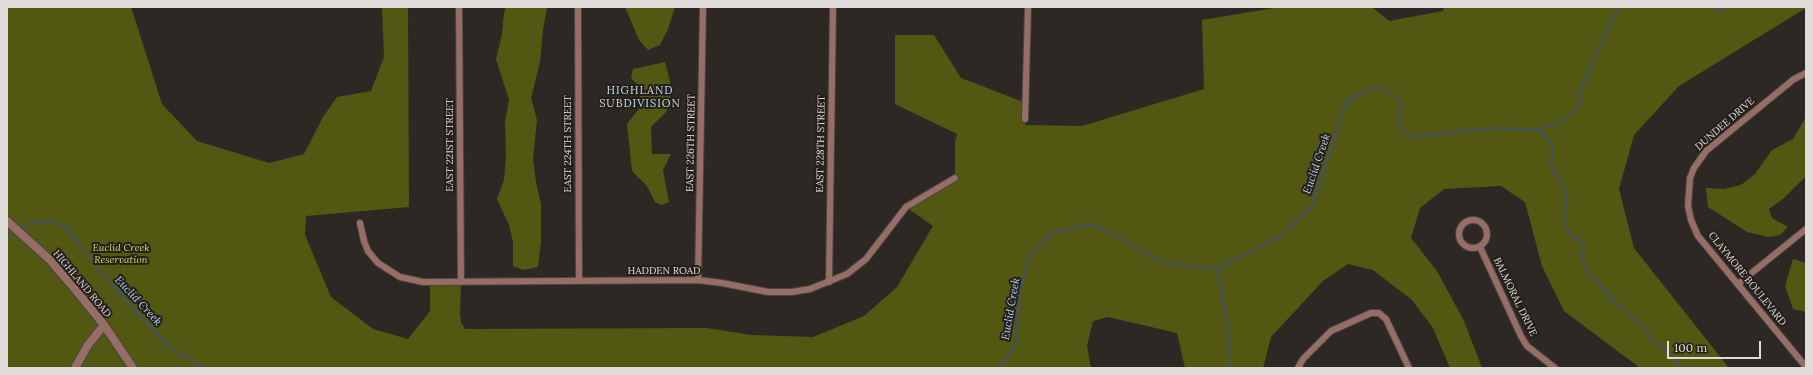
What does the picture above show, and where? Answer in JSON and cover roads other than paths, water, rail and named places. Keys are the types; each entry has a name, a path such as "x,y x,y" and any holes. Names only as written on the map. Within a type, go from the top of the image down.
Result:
{"street":[{"name":"EAST 221ST STREET","path":"459,7 461,282"},
{"name":"EAST 224TH STREET","path":"578,7 579,281"},
{"name":"EAST 226TH STREET","path":"698,280 703,7"},
{"name":"EAST 228TH STREET","path":"829,282 833,7"},
{"path":"1025,119 1028,7"},
{"name":"DUNDEE DRIVE","path":"1691,220 1688,206 1688,186 1694,168 1700,158 1713,145 1794,79 1806,73"},
{"name":"HADDEN ROAD","path":"360,223 368,251 378,263 391,273 409,280 423,282 698,280 768,292 792,292 810,290 847,274 866,259 906,207 956,178"},
{"name":"HIGHLAND ROAD","path":"7,220 49,259 104,326 133,368"},
{"name":"CLAYMORE BOULEVARD","path":"1691,220 1698,236 1806,367"},
{"path":"1471,221 1478,222 1486,228 1486,239 1480,247 1470,248 1461,242 1460,232 1465,223 1471,221"},
{"path":"1738,284 1806,229"},
{"name":"BALMORAL DRIVE","path":"1480,247 1527,346 1555,368"},
{"path":"1298,368 1303,359 1331,331 1371,313 1379,313 1386,319 1409,368"},
{"path":"74,368 88,345 104,326"},
{"path":"1543,368 1547,362"}],"waterway":[{"name":"Euclid Creek","path":"1000,368 1016,342 1019,295 1029,257 1052,233 1088,224 1110,233 1164,263 1217,269 1281,236 1312,206 1347,100 1378,86 1400,100 1399,125 1405,134 1415,137 1493,128 1539,130 1564,120 1581,104 1579,93 1613,17 1620,7"},
{"name":"Euclid Creek","path":"1710,7 1722,11 1725,7"},
{"path":"1539,130 1552,144 1552,169 1560,178 1566,193 1565,226 1569,232 1584,245 1582,258 1587,275 1594,279 1681,368"},
{"name":"Euclid Creek","path":"21,229 31,223 46,221 63,225 110,283 169,347 204,368"},
{"name":"Euclid Creek","path":"7,239 17,232"},
{"path":"1217,269 1228,326 1230,368"}],"district":[{"name":"HIGHLAND SUBDIVISION","path":"640,97"}],"park label":[{"name":"Euclid Creek Reservation","path":"121,254"}]}
